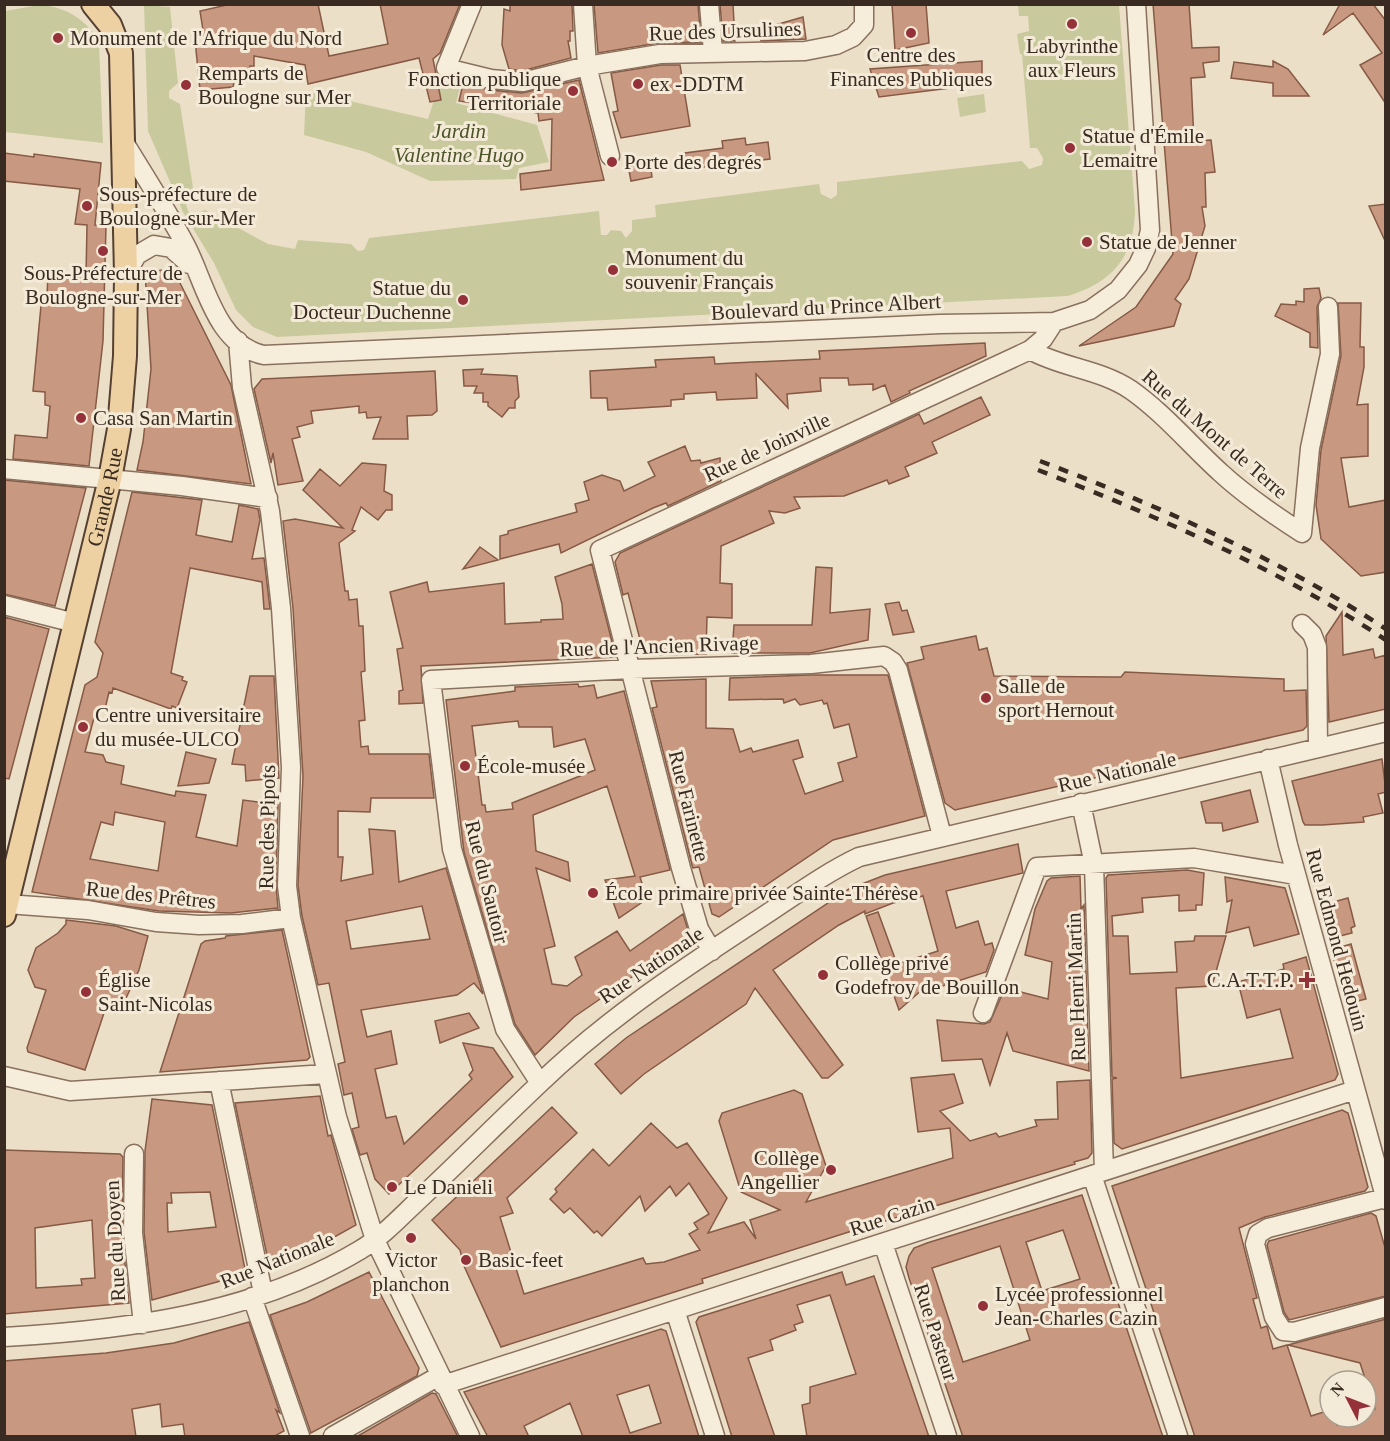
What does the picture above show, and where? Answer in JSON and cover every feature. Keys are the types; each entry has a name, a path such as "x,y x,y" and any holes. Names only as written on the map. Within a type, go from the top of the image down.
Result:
{"main road":[{"name":"Grande Rue","path":"6,910 110,479 123,390 126,274 121,53 114,31 98,6"}],"street":[{"name":"Rue des Ursulines","path":"472,4 446,69 513,82 532,80 587,66 646,55 805,51 836,45 860,31 865,19 864,4"},
{"path":"583,4 587,66 610,156"},
{"path":"709,4 713,52"},
{"name":"Boulevard du Prince Albert","path":"238,341 253,352 271,357 940,324 1054,322 1080,315 1113,294 1138,265 1148,240 1136,4"},
{"path":"124,142 185,245 222,323 238,341"},
{"path":"126,274 137,255 148,247 159,244 177,251 198,275"},
{"name":"Rue du Mont de Terre","path":"1030,350 1058,363 1111,378 1130,390 1163,416 1242,492 1302,533 1311,440 1330,354 1328,307"},
{"name":"Rue de Joinville","path":"631,669 600,550 1030,350 1043,339 1054,322"},
{"name":"Rue des Pipots","path":"238,341 241,381 268,498 280,599 291,767 287,886 291,918 326,1074 375,1240 470,1437"},
{"path":"4,468 268,498"},
{"path":"4,605 75,623"},
{"path":"1302,624 1312,634 1317,647 1318,747"},
{"name":"Rue de l'Ancien Rivage","path":"431,680 631,669 812,663 879,655 888,658 898,670 942,836"},
{"name":"Rue Farinette","path":"631,669 681,868 699,928 712,951"},
{"name":"Rue du Sautoir","path":"431,680 452,849 505,1029 540,1083"},
{"name":"Rue Nationale","path":"4,1336 143,1324 199,1313 258,1295 317,1271 375,1240 608,1021 845,863 866,855 942,836 1386,732"},
{"name":"Rue Edmond Hedouin","path":"1268,759 1296,874 1385,1199"},
{"name":"Rue Henri Martin","path":"1081,803 1094,865 1098,1173 1178,1437"},
{"path":"983,1013 1037,867 1194,858 1296,874"},
{"name":"Rue des Prêtres","path":"6,910 88,910 156,922 199,926 291,918"},
{"path":"4,1076 70,1091 326,1074"},
{"path":"219,1081 258,1295 300,1437"},
{"name":"Rue Cazin","path":"333,1437 441,1380 675,1310 1355,1090"},
{"name":"Rue du Doyen","path":"134,1154 133,1233 143,1324"},
{"path":"1385,1199 1268,1228 1258,1234 1254,1244 1274,1317 1283,1331 1294,1332 1386,1307"},
{"name":"Rue Pasteur","path":"883,1242 946,1437"},
{"path":"675,1310 715,1437"}],"green space":[{"path":"39,5 57,8 74,15 88,27 99,42 103,143 5,132 5,11"},
{"path":"144,5 170,7 178,83 169,91 169,98 180,104 194,194 186,204 188,211 194,215 205,210 268,244 295,249 298,240 351,244 358,251 364,250 369,238 599,211 601,235 607,235 611,230 621,231 626,238 632,231 632,220 656,217 655,205 819,184 821,194 831,199 837,195 837,182 1022,161 1029,169 1042,165 1043,158 1037,148 1030,148 1022,54 1020,54 1017,34 1029,31 1028,16 1019,16 1018,5 1119,5 1135,210 1134,227 1125,254 1109,275 1084,290 1068,296 277,337 253,327 236,310 214,263 183,212 148,131"},
{"name":"Jardin Valentine Hugo","path":"441,78 461,83 456,103 537,125 549,162 519,168 516,179 430,181 366,152 304,135 306,91 428,119"},
{"path":"984,94 986,112 960,117 957,98"}],"building":[{"path":"231,4 318,4 329,56 388,44 380,4 460,4 440,53 433,59 441,100 430,102 419,58 308,84 305,65 254,56 254,66 250,66 249,73 236,72 233,87 200,90 196,44 205,43 200,11"},
{"path":"510,4 572,4 573,31 570,31 570,41 568,41 571,58 522,71 509,69 502,45 504,9 510,11"},
{"path":"594,4 698,4 701,42 658,43 598,53"},
{"path":"720,4 733,4 735,41 723,41"},
{"path":"892,4 926,4 929,43 895,50"},
{"path":"1153,4 1189,4 1192,48 1219,47 1219,61 1203,63 1205,77 1191,78 1194,141 1211,140 1215,172 1205,173 1206,207 1202,207 1205,226 1189,279 1175,299 1181,304 1174,326 1079,346 1136,307 1173,254"},
{"path":"1340,4 1373,4 1386,21 1386,104 1360,65 1382,53 1353,13 1323,35"},
{"path":"803,17 806,39 761,41 761,29"},
{"path":"982,61 982,84 879,97 870,69"},
{"path":"1273,61 1288,69 1309,96 1273,96 1273,83 1231,78 1234,62 1273,67"},
{"path":"661,65 680,65 690,126 621,138 613,112 618,111 611,73"},
{"path":"579,80 604,180 521,190 520,174 551,170 552,119 539,121 538,113 459,101 463,84 490,90 522,93"},
{"path":"745,138 746,145 768,142 770,159 687,169 685,153 723,148 722,141"},
{"path":"4,153 34,157 34,154 101,163 95,225 106,226 103,341 89,466 13,459 15,435 47,438 50,406 45,405 45,392 33,391 42,295 47,296 48,273 86,276 87,225 75,224 80,189 4,181"},
{"path":"649,157 652,177 631,181 627,160"},
{"path":"1386,204 1386,243 1369,206"},
{"path":"173,269 231,385 251,484 137,470 143,442 151,369 145,272"},
{"path":"1319,288 1321,298 1317,307 1318,348 1310,347 1310,333 1275,316 1281,304 1296,305 1296,301 1304,302 1304,289"},
{"path":"1338,303 1361,303 1360,347 1364,347 1364,367 1357,405 1368,404 1368,456 1341,458 1349,507 1386,500 1386,572 1361,576 1321,539 1316,505 1321,450 1341,356"},
{"path":"985,343 986,356 909,391 910,393 891,402 885,385 873,390 873,384 849,385 848,378 820,378 821,391 787,394 788,408 756,374 757,398 717,400 716,392 684,394 684,399 671,400 671,406 608,410 607,398 591,398 590,371 656,367 655,360 714,357 715,364 820,359 819,351"},
{"path":"483,369 481,374 517,376 519,397 515,401 515,408 509,408 502,417 488,406 488,402 483,402 483,393 474,393 477,386 464,386 463,370"},
{"path":"435,371 437,411 432,415 407,416 408,439 373,439 381,417 367,418 366,412 359,413 359,406 311,411 313,423 297,427 300,437 292,439 303,481 278,485 273,453 271,463 254,389 262,379"},
{"path":"981,397 990,415 932,442 937,453 905,467 909,476 889,484 887,480 844,496 794,497 800,508 785,513 769,511 774,523 721,546 720,583 732,584 732,618 707,617 706,654 644,655 628,593 623,595 615,562 620,553 919,414 924,424"},
{"path":"685,446 691,461 700,460 701,463 720,458 721,481 668,506 666,503 653,508 561,553 559,544 500,559 500,536 508,534 508,531 577,512 575,504 589,500 584,482 602,475 620,481 624,491 655,476 648,462"},
{"path":"362,463 386,465 384,491 392,495 392,510 386,510 378,520 361,507 352,530 355,531 339,543 345,591 348,591 349,600 357,599 359,626 363,626 365,671 361,672 365,720 359,721 361,747 368,746 369,754 429,754 434,798 371,798 370,812 338,811 338,857 343,857 341,881 373,874 369,829 395,831 399,882 446,868 483,994 474,983 457,995 361,1010 367,1037 391,1031 397,1064 375,1069 386,1118 396,1116 404,1144 472,1079 469,1075 473,1070 463,1043 493,1048 513,1077 389,1194 375,1179 367,1153 360,1155 352,1129 359,1127 352,1093 344,1095 338,1064 345,1062 329,983 318,985 302,916 298,885 303,776 293,608 283,521 295,519 343,528 303,490 320,469 340,486","holes":["422,906 430,939 351,949 346,921"]},
{"path":"4,480 86,488 55,606 4,594"},
{"path":"132,492 202,500 196,535 232,542 239,505 258,509 260,520 252,559 264,558 270,609 264,609 262,582 190,568 171,673 183,677 182,680 187,682 177,708 172,706 171,709 113,688 112,693 109,692 105,709 101,708 99,715 95,714 85,752 103,755 106,762 124,766 121,784 175,796 176,791 206,795 196,837 237,846 243,800 278,805 276,886 278,908 231,913 159,911 32,892 85,685 97,677 103,653 95,642","holes":["115,812 165,822 158,871 90,859 101,822 113,825"]},
{"path":"480,547 498,560 463,569"},
{"path":"592,564 616,657 421,666 423,703 399,704 399,691 403,690 397,649 403,648 390,592 427,582 429,592 504,583 505,624 563,619 562,604 555,577"},
{"path":"816,567 832,568 830,613 870,609 868,640 810,653 732,653 734,625 812,625"},
{"path":"899,602 902,611 907,610 914,632 893,635 885,604"},
{"path":"1342,612 1343,655 1373,649 1375,658 1386,655 1386,709 1329,722 1326,636"},
{"path":"4,617 49,629 9,779 4,778"},
{"path":"976,636 979,650 987,648 994,676 1121,677 1125,672 1284,679 1284,691 1306,690 1307,726 1303,730 955,810 945,803 907,663 924,659 921,647"},
{"path":"888,675 925,816 833,840 719,917 712,914 699,867 693,868 692,865 652,708 657,707 651,681 706,679 706,728 733,729 740,752 751,748 753,752 798,740 803,757 793,760 805,794 843,781 838,763 857,757 849,724 834,728 827,703 824,704 822,700 800,705 795,699 784,703 783,699 729,700 730,678"},
{"path":"250,676 274,676 279,778 246,781 245,765 232,764"},
{"path":"594,685 597,698 624,691 670,870 640,877 647,899 619,918 605,880 635,876 607,786 533,815 536,851 568,862 570,881 536,868 555,946 544,949 552,984 567,986 582,975 575,957 617,931 630,951 683,914 690,937 574,1017 535,1055 515,1024 464,852 446,700 515,691 515,687","holes":["518,721 519,727 552,727 554,747 585,739 595,770 512,803 513,809 486,812 485,805 482,805 472,726"]},
{"path":"186,752 216,759 209,783 178,786"},
{"path":"1382,759 1386,792 1378,794 1383,813 1363,817 1364,822 1305,825 1292,781"},
{"path":"1250,790 1258,822 1223,831 1222,823 1206,823 1201,802"},
{"path":"1018,844 1023,873 946,891 956,928 978,921 985,945 992,943 994,950 986,972 933,989 932,981 899,1010 866,916 878,912 897,964 938,951 923,896 893,903 865,914 865,911 839,925 773,970 843,1065 828,1078 822,1078 755,988 746,1004 644,1074 621,1094 595,1064 626,1038 849,889 885,875"},
{"path":"1187,870 1204,873 1202,905 1196,905 1196,910 1179,911 1179,895 1142,898 1143,912 1112,916 1113,936 1128,936 1130,974 1177,972 1175,942 1194,941 1195,936 1226,936 1212,986 1176,988 1181,1078 1293,1058 1280,1009 1247,1018 1238,982 1284,969 1283,964 1306,957 1338,1074 1335,1080 1122,1149 1114,1143 1112,1079 1117,1078 1112,1077 1106,878 1108,875"},
{"path":"1080,876 1081,909 1084,905 1089,1071 1013,1051 1007,1033 990,1085 982,1059 942,1061 937,1020 984,1024 990,1022 1005,988 1048,999 1052,962 1025,955 1035,909 1047,881 1051,878"},
{"path":"1225,877 1285,888 1299,934 1254,946 1249,927 1226,933 1232,900 1227,902"},
{"path":"1348,898 1355,926 1351,928 1352,933 1336,937 1333,925 1325,927 1319,906"},
{"name":"Église Saint-Nicolas","path":"66,920 116,926 148,936 139,970 121,1009 115,1013 105,1010 85,1070 28,1052 27,1048 46,990 35,987 28,970 36,948 58,933 66,924"},
{"path":"282,930 310,1057 307,1060 160,1072 201,944 226,936"},
{"path":"1351,944 1366,999 1346,1004 1331,950"},
{"path":"469,1013 479,1028 440,1043 435,1021"},
{"path":"954,1074 963,1103 940,1111 970,1141 996,1133 999,1137 1037,1126 1035,1120 1058,1119 1057,1082 1090,1080 1092,1153 1088,1158 1074,1162 1075,1164 855,1230 702,1279 703,1283 501,1347 464,1266 460,1250 432,1220 552,1107 577,1133 507,1198 513,1213 500,1217 524,1294 643,1258 646,1264 664,1262 700,1250 689,1234 698,1229 694,1223 709,1214 689,1183 676,1196 670,1186 645,1211 640,1196 602,1236 597,1231 594,1233 570,1208 564,1213 550,1199 557,1192 555,1189 593,1149 609,1166 651,1123 677,1148 687,1143 727,1198 708,1233 744,1222 756,1239 750,1220 780,1210 741,1192 719,1121 722,1113 794,1090 802,1094 826,1166 806,1202 953,1158 950,1128 918,1132 911,1078"},
{"path":"320,1096 328,1136 331,1135 356,1225 320,1245 269,1265 235,1103"},
{"path":"152,1099 212,1105 246,1274 152,1300 144,1232 145,1151","holes":["210,1192 216,1227 168,1232 167,1203 172,1203 171,1193"]},
{"path":"1342,1110 1348,1113 1368,1187 1365,1191 1265,1217 1239,1228 1257,1298 1253,1299 1261,1328 1267,1326 1273,1349 1287,1345 1311,1416 1318,1414 1318,1429 1378,1429 1378,1369 1362,1369 1360,1363 1288,1345 1386,1319 1386,1437 1195,1437 1112,1186"},
{"path":"4,1150 120,1154 123,1157 122,1234 129,1303 4,1314","holes":["92,1220 95,1278 81,1279 82,1285 36,1288 35,1228"]},
{"path":"1082,1195 1163,1437 963,1437 906,1267 914,1248","holes":["1063,1230 1080,1279 1042,1291 1026,1242","1000,1246 1030,1340 963,1362 932,1268"]},
{"path":"1371,1213 1376,1216 1386,1251 1386,1296 1289,1320 1284,1312 1267,1245 1269,1241"},
{"path":"369,1272 419,1368 417,1376 311,1433 270,1315 307,1302"},
{"path":"842,1272 846,1285 874,1276 929,1437 807,1437 802,1405 810,1403 810,1387 856,1374 830,1295 797,1305 803,1322 794,1325 796,1330 770,1340 773,1350 748,1358 775,1437 732,1437 696,1322 699,1317"},
{"path":"249,1322 284,1431 273,1437 185,1437 183,1424 162,1427 160,1404 132,1409 136,1437 4,1437 4,1361 106,1353 174,1343"},
{"path":"661,1329 666,1331 699,1437 583,1437 570,1403 524,1426 529,1437 488,1437 464,1392","holes":["649,1385 661,1423 630,1433 617,1395"]},
{"path":"432,1393 436,1394 458,1437 356,1437"}],"railway":[{"path":"1040,461 1218,536 1303,579 1386,629"},
{"path":"1038,470 1173,525 1260,567 1345,614 1386,640"}],"place":[{"name":"Labyrinthe aux Fleurs","path":"1072,24"},
{"name":"Centre des Finances Publiques","path":"911,33"},
{"name":"Monument de l'Afrique du Nord","path":"58,38"},
{"name":"ex -DDTM","path":"638,84"},
{"name":"Remparts de Boulogne sur Mer","path":"186,85"},
{"name":"Fonction publique Territoriale","path":"573,91"},
{"name":"Statue d'Émile Lemaitre","path":"1070,148"},
{"name":"Porte des degrés","path":"612,162"},
{"name":"Sous-préfecture de Boulogne-sur-Mer","path":"87,206"},
{"name":"Statue de Jenner","path":"1087,242"},
{"name":"Sous-Préfecture de Boulogne-sur-Mer","path":"103,251"},
{"name":"Monument du souvenir Français","path":"613,270"},
{"name":"Statue du Docteur Duchenne","path":"463,300"},
{"name":"Casa San Martin","path":"81,418"},
{"name":"Salle de sport Hernout","path":"986,698"},
{"name":"Centre universitaire du musée-ULCO","path":"83,727"},
{"name":"École-musée","path":"465,766"},
{"name":"École primaire privée Sainte-Thérèse","path":"593,893"},
{"name":"Collège privé Godefroy de Bouillon","path":"823,975"},
{"name":"C.A.T.T.P.","path":"1307,980"},
{"name":"Église Saint-Nicolas","path":"86,992"},
{"name":"Collège Angellier","path":"831,1170"},
{"name":"Le Danieli","path":"392,1187"},
{"name":"Victor planchon","path":"411,1238"},
{"name":"Basic-feet","path":"466,1260"},
{"name":"Lycée professionnel Jean-Charles Cazin","path":"983,1306"}]}
